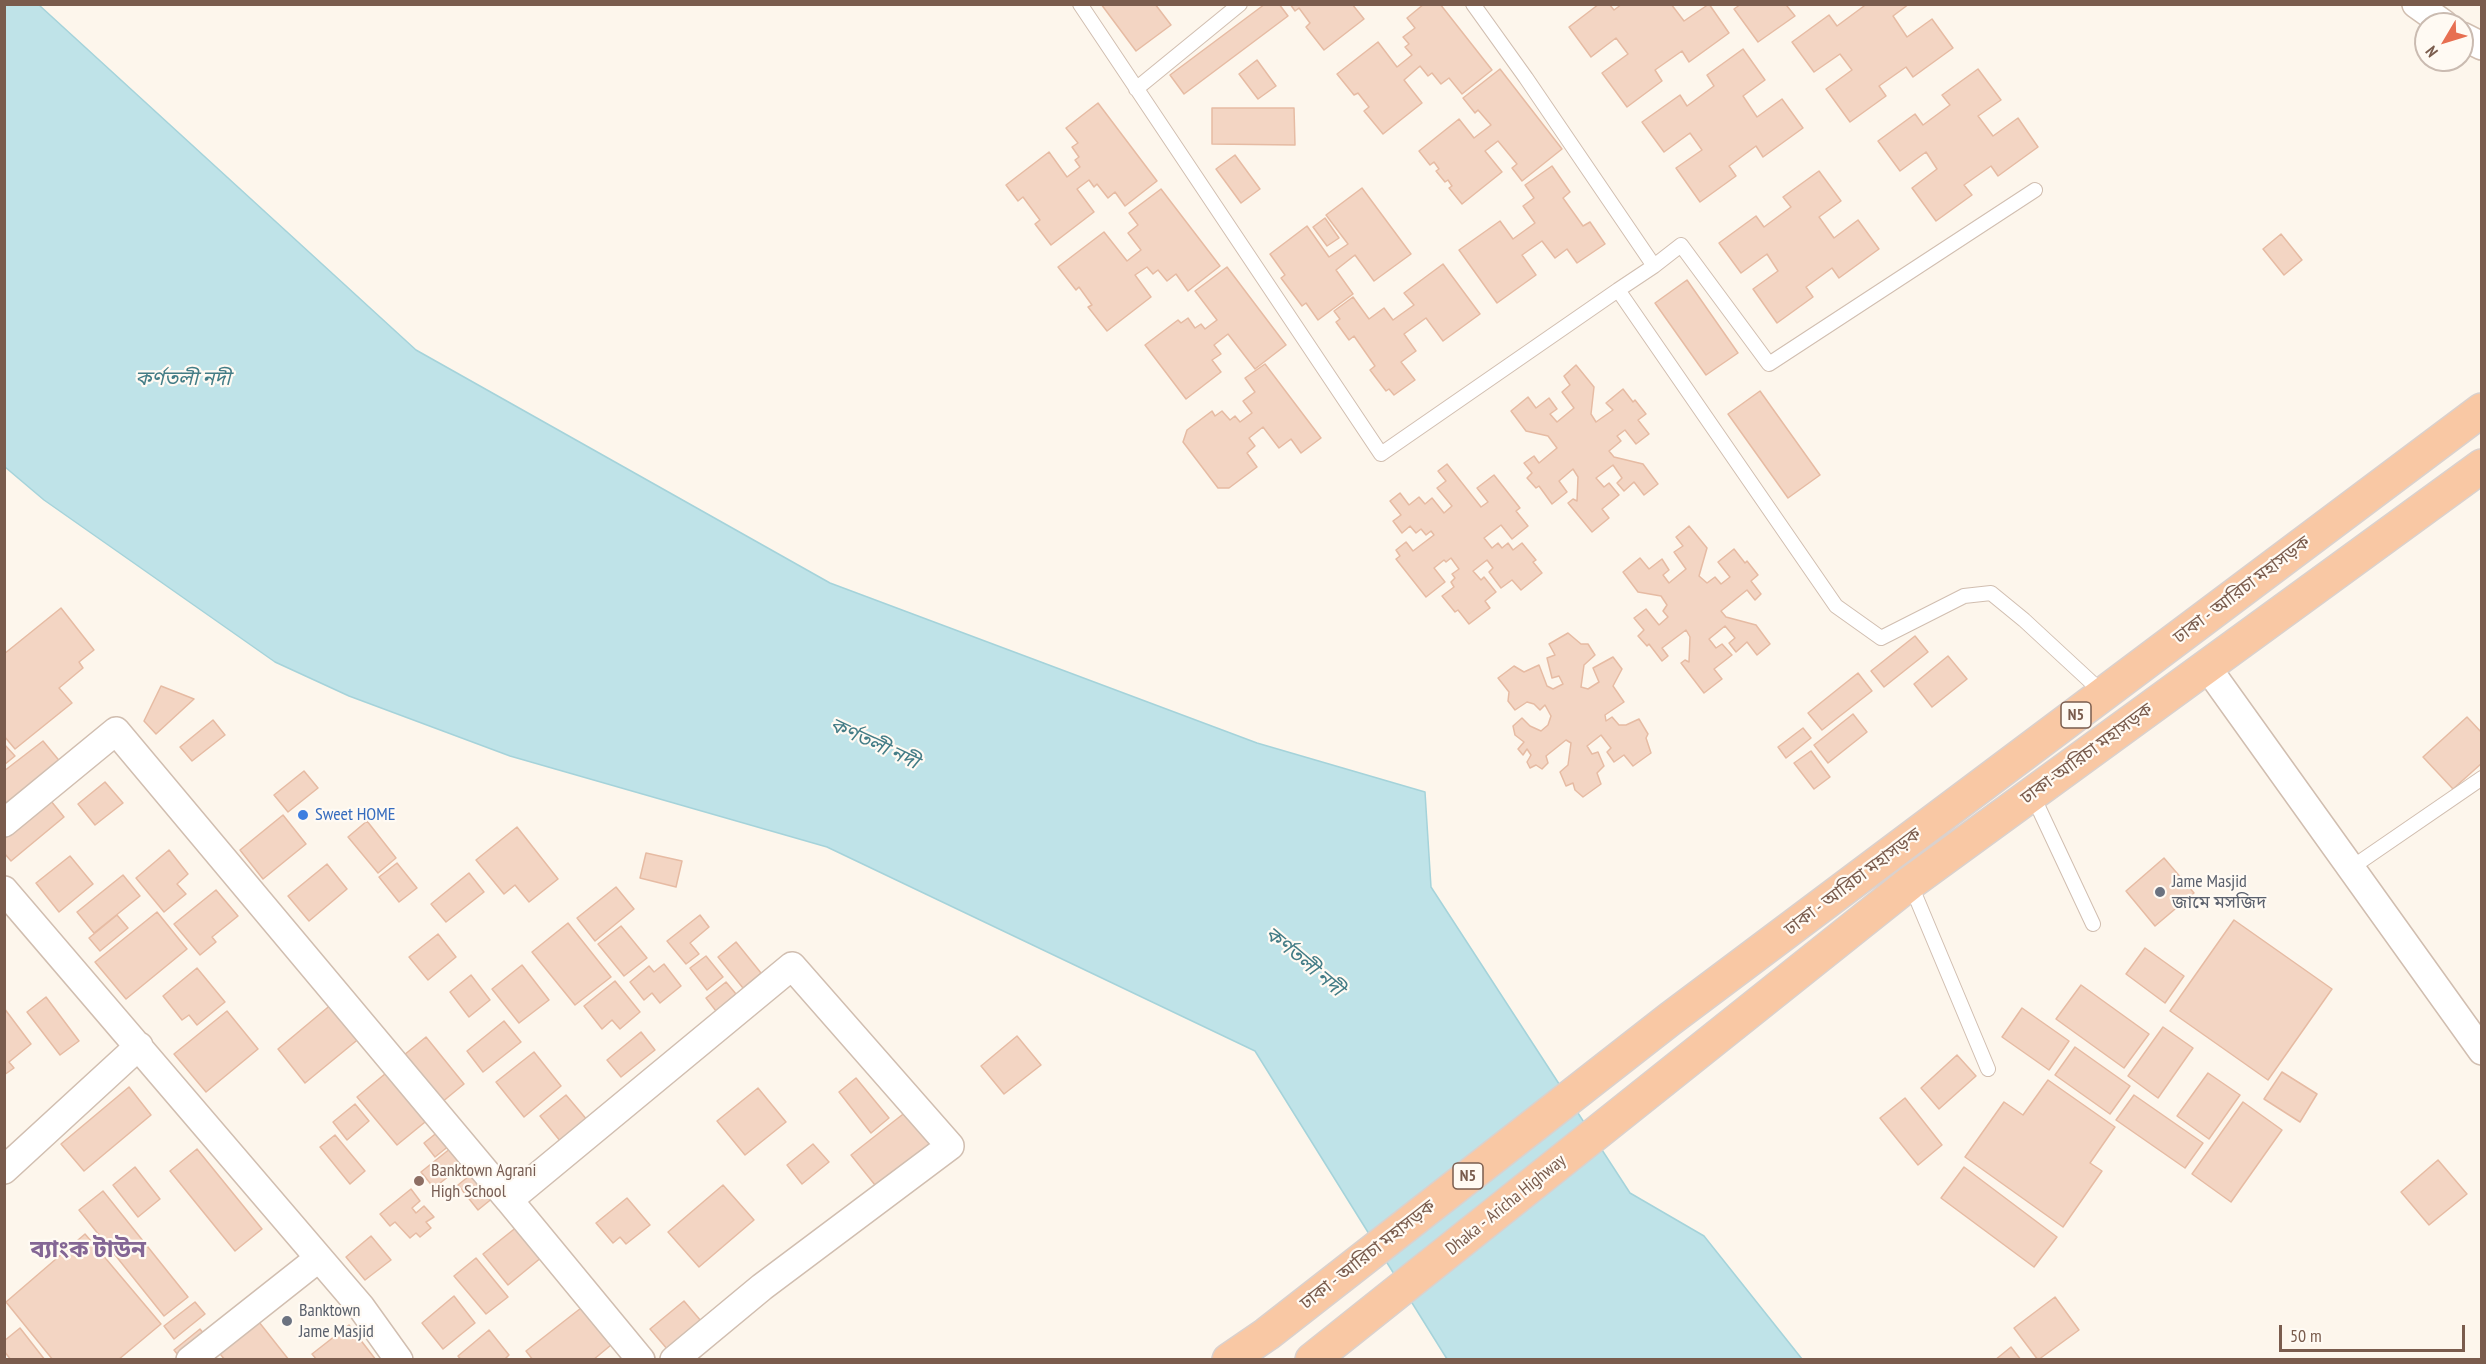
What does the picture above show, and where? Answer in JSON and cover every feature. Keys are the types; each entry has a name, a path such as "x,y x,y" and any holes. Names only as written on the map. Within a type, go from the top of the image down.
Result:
{"highway":[{"name":"ঢাকা - আরিচা মহাসড়ক","path":"1229,1359 1267,1334 1670,1019 2481,410"},
{"name":"ঢাকা-আরিচা মহাসড়ক","path":"1699,1050 1910,884 2481,466"},
{"name":"Dhaka - Aricha Highway","path":"1312,1359 1699,1050"}],"street":[{"path":"2207,667 2481,1051"},
{"path":"4,823 116,730 641,1359"},
{"path":"4,890 140,1046 361,1307 399,1359"},
{"path":"509,1200 792,966 950,1146 762,1287 674,1359"},
{"path":"4,1170 140,1046"},
{"path":"190,1359 319,1258"}],"lane":[{"path":"1080,4 1381,454 1681,245 1769,364 2036,190"},
{"path":"1136,89 1240,4"},
{"path":"1473,4 1654,266"},
{"path":"1618,290 1836,606 1881,638 1964,596 1990,593 2024,620 2104,694"},
{"path":"2351,868 2481,778"},
{"path":"2032,794 2094,924"},
{"path":"1910,884 1988,1069"}],"water":[{"name":"কর্ণতলী নদী","path":"4,5 39,5 416,350 830,583 1257,743 1425,792 1431,887 1630,1193 1704,1236 1802,1359 1447,1359 1255,1051 827,847 510,756 349,696 275,662 44,500 5,467"}],"building":[{"path":"1101,4 1155,4 1171,25 1136,51"},
{"path":"1265,4 1279,4 1288,16 1184,94 1170,75"},
{"path":"1290,4 1352,4 1364,19 1324,50 1306,27 1310,23 1299,8 1295,11"},
{"path":"1424,4 1440,4 1492,70 1462,94 1449,78 1441,84 1432,73 1428,76 1420,66 1404,80 1422,103 1383,134 1364,111 1369,107 1358,93 1354,95 1337,74 1378,42 1397,67 1412,55 1405,47 1409,44 1403,37 1415,28 1407,18"},
{"path":"1599,4 1609,4 1614,10 1622,4 1671,4 1684,21 1709,4 1729,33 1689,62 1682,51 1655,70 1662,81 1627,107 1602,73 1628,54 1616,38 1591,57 1569,27"},
{"path":"1741,4 1790,4 1787,6 1795,16 1758,42 1734,9"},
{"path":"1863,4 1909,4 1893,16 1907,37 1932,19 1953,48 1913,77 1906,67 1879,86 1886,96 1850,122 1826,89 1852,70 1840,54 1814,72 1792,42 1829,15 1837,26 1864,6"},
{"path":"1743,49 1765,80 1743,96 1757,117 1782,99 1803,128 1763,157 1756,146 1729,166 1736,176 1700,202 1676,168 1702,150 1690,133 1664,152 1642,122 1680,95 1687,106 1714,86 1707,75"},
{"path":"1257,60 1276,86 1258,99 1239,74"},
{"path":"1500,69 1562,149 1522,181 1512,168 1517,164 1498,141 1485,151 1502,172 1462,204 1449,188 1452,186 1448,180 1445,182 1436,171 1439,169 1434,162 1430,165 1419,151 1459,119 1474,138 1491,125 1478,110 1475,113 1463,98"},
{"path":"1978,69 2001,100 1978,116 1993,136 2018,118 2038,147 1998,176 1991,166 1964,185 1972,195 1936,221 1912,188 1937,169 1926,152 1900,171 1878,141 1915,114 1923,125 1950,105 1942,95"},
{"path":"1098,103 1157,181 1125,206 1115,192 1108,198 1097,184 1094,187 1089,180 1077,189 1094,212 1051,245 1035,224 1040,220 1023,197 1018,201 1006,185 1049,152 1067,177 1080,167 1075,160 1079,157 1072,147 1078,143 1066,128"},
{"path":"1212,108 1294,108 1295,145 1212,144"},
{"path":"1235,155 1260,189 1241,203 1216,169"},
{"path":"1552,166 1570,192 1563,198 1583,226 1590,222 1605,244 1577,263 1567,249 1555,258 1542,241 1522,255 1536,275 1497,303 1459,250 1500,221 1513,239 1535,223 1523,206 1534,198 1525,185"},
{"path":"1819,171 1841,201 1819,217 1834,238 1858,220 1879,249 1839,278 1832,268 1806,287 1813,297 1777,323 1753,289 1778,271 1767,254 1741,273 1719,243 1756,216 1764,227 1791,207 1783,197"},
{"path":"1362,188 1411,254 1374,281 1355,255 1336,270 1353,294 1318,320 1306,303 1302,306 1281,278 1285,275 1270,254 1307,226 1329,257 1348,244 1326,215"},
{"path":"1161,189 1220,266 1188,291 1176,274 1167,281 1158,270 1153,274 1147,267 1135,275 1151,297 1107,331 1088,307 1092,305 1079,287 1076,290 1058,267 1104,232 1127,261 1141,250 1128,233 1138,225 1129,213"},
{"path":"1325,218 1339,238 1327,246 1313,227"},
{"path":"2281,234 2302,260 2284,275 2263,249"},
{"path":"1443,264 1480,314 1443,341 1426,318 1404,334 1416,351 1401,362 1415,380 1394,395 1389,389 1386,391 1370,370 1375,366 1354,336 1349,340 1336,322 1340,319 1334,311 1353,297 1369,319 1384,308 1393,320 1414,305 1404,293"},
{"path":"1227,267 1286,345 1255,369 1228,334 1214,345 1221,354 1212,360 1221,372 1186,399 1145,345 1178,320 1181,323 1188,318 1195,328 1201,324 1205,329 1217,320 1195,291"},
{"path":"1687,280 1738,353 1706,375 1655,303"},
{"path":"1265,364 1321,438 1301,453 1291,439 1279,448 1263,427 1249,438 1255,446 1247,453 1257,467 1229,488 1218,488 1183,442 1187,430 1212,411 1215,416 1222,411 1230,420 1235,416 1240,422 1252,413 1243,401 1255,392 1245,378"},
{"path":"1576,365 1594,387 1591,414 1596,422 1613,410 1606,403 1623,389 1646,414 1638,420 1649,434 1636,444 1625,430 1617,436 1621,441 1609,451 1614,457 1643,464 1658,484 1644,495 1634,482 1624,491 1617,483 1622,478 1613,465 1596,478 1604,487 1609,483 1619,495 1602,509 1609,518 1592,532 1568,503 1573,499 1577,501 1578,477 1573,469 1559,481 1567,492 1552,504 1539,486 1536,488 1527,478 1532,473 1524,463 1534,456 1539,463 1557,448 1548,436 1526,431 1511,411 1528,397 1536,408 1549,398 1557,409 1550,414 1557,422 1574,408 1562,392 1570,385 1564,376"},
{"path":"1760,391 1820,475 1788,498 1728,414"},
{"path":"1447,464 1481,507 1488,502 1477,488 1494,475 1520,508 1516,511 1528,526 1512,539 1501,525 1484,538 1492,548 1498,543 1502,548 1508,543 1513,550 1522,543 1536,560 1533,562 1542,573 1521,590 1512,580 1501,588 1489,572 1493,568 1487,560 1473,571 1481,580 1484,577 1496,592 1485,601 1490,608 1469,624 1442,596 1454,587 1451,582 1455,578 1452,574 1459,569 1451,558 1446,562 1444,560 1434,568 1445,582 1426,597 1396,559 1400,556 1396,550 1406,542 1413,551 1434,535 1431,531 1426,535 1421,529 1416,533 1410,526 1402,533 1393,521 1401,515 1390,501 1400,493 1409,505 1419,497 1425,504 1432,498 1444,513 1452,506 1437,488 1446,481 1438,471"},
{"path":"1689,526 1707,548 1699,576 1707,583 1715,577 1721,584 1730,577 1718,562 1734,549 1758,575 1751,581 1761,594 1755,600 1747,590 1721,611 1726,617 1756,625 1770,644 1757,655 1747,642 1736,652 1729,643 1735,638 1725,626 1709,639 1716,648 1722,644 1732,655 1714,669 1722,679 1704,693 1681,663 1685,660 1689,662 1690,637 1686,630 1662,648 1668,656 1662,661 1649,644 1647,646 1638,636 1644,630 1634,618 1646,609 1659,625 1668,617 1663,611 1667,605 1661,596 1638,592 1623,572 1640,558 1649,569 1662,559 1669,570 1663,575 1669,583 1686,569 1674,552 1683,546 1676,537"},
{"path":"61,608 94,650 79,662 83,668 59,688 72,703 15,749 4,736 4,654"},
{"path":"1568,633 1581,644 1588,644 1595,655 1584,665 1581,687 1588,689 1599,682 1593,668 1613,657 1622,669 1613,686 1624,702 1605,715 1606,721 1612,717 1619,725 1626,725 1639,719 1648,734 1646,738 1651,753 1633,766 1624,755 1614,762 1607,752 1611,748 1601,735 1587,746 1592,754 1598,752 1604,766 1597,773 1601,784 1583,797 1575,790 1573,783 1566,786 1560,772 1568,765 1571,743 1566,740 1546,756 1548,763 1542,769 1536,765 1530,768 1527,762 1531,755 1527,749 1523,755 1518,749 1524,742 1515,735 1513,726 1522,718 1530,726 1541,731 1548,725 1551,716 1545,705 1540,710 1534,704 1527,702 1515,710 1508,701 1509,692 1498,678 1514,666 1524,672 1539,665 1547,686 1553,689 1563,684 1559,676 1552,678 1547,658 1555,655 1549,644"},
{"path":"1915,636 1928,652 1884,687 1871,671"},
{"path":"1948,656 1967,679 1932,707 1914,684"},
{"path":"1858,673 1872,691 1822,730 1808,713"},
{"path":"161,686 194,699 156,734 144,721"},
{"path":"1853,714 1867,732 1828,763 1814,745"},
{"path":"2467,717 2482,733 2482,763 2453,789 2423,757"},
{"path":"213,720 225,735 192,761 180,747"},
{"path":"1803,728 1811,738 1786,758 1778,747"},
{"path":"43,741 62,764 4,810 4,771"},
{"path":"4,744 15,756 4,765"},
{"path":"1811,751 1830,777 1814,789 1794,763"},
{"path":"304,771 318,788 288,812 274,795"},
{"path":"105,782 123,803 95,825 78,804"},
{"path":"51,801 64,817 11,861 4,853 4,839"},
{"path":"283,815 306,844 263,879 240,850"},
{"path":"367,821 396,858 378,873 348,837"},
{"path":"517,827 558,879 529,902 515,885 504,894 476,860"},
{"path":"169,850 188,874 177,884 186,894 164,912 136,878"},
{"path":"646,853 682,861 676,887 640,878"},
{"path":"70,856 93,884 59,912 36,883"},
{"name":"Jame Masjid জামে মসজিদ","path":"2164,858 2194,893 2155,926 2126,891"},
{"path":"397,863 417,888 399,902 379,877"},
{"path":"327,864 347,889 309,921 288,896"},
{"path":"469,873 484,892 446,922 431,904"},
{"path":"123,875 140,896 94,933 77,912"},
{"path":"616,887 634,909 595,941 577,918"},
{"path":"216,890 238,916 212,937 216,942 200,955 174,924"},
{"path":"157,912 187,949 126,999 95,962"},
{"path":"117,915 128,928 100,951 89,938"},
{"path":"700,915 709,927 690,943 699,954 686,964 667,941"},
{"path":"2234,920 2332,989 2268,1080 2170,1011"},
{"path":"568,923 611,977 575,1005 532,952"},
{"path":"621,926 647,958 624,976 598,944"},
{"path":"438,934 456,957 428,980 409,957"},
{"path":"736,942 761,973 743,988 718,957"},
{"path":"2145,948 2184,976 2165,1003 2126,974"},
{"path":"706,956 723,977 707,990 690,968"},
{"path":"664,964 681,986 660,1003 652,993 644,1000 630,982 649,966 654,972"},
{"path":"522,965 549,1000 519,1023 492,989"},
{"path":"197,968 225,1002 197,1025 189,1015 182,1020 163,996"},
{"path":"471,975 490,1000 469,1017 450,992"},
{"path":"615,981 640,1012 620,1029 612,1020 602,1029 584,1006"},
{"path":"726,982 736,994 716,1011 706,998"},
{"path":"2081,985 2149,1034 2124,1068 2056,1019"},
{"path":"46,997 79,1041 60,1055 27,1012"},
{"path":"333,1003 361,1037 305,1083 278,1049"},
{"path":"4,1008 31,1044 9,1062 14,1068 4,1075"},
{"path":"2022,1008 2069,1041 2049,1070 2002,1037"},
{"path":"227,1011 258,1049 206,1092 174,1054"},
{"path":"504,1021 521,1042 483,1072 467,1051"},
{"path":"2163,1027 2193,1048 2158,1098 2128,1076"},
{"path":"641,1032 655,1050 621,1077 607,1060"},
{"path":"1017,1036 1041,1065 1004,1094 981,1066"},
{"path":"426,1037 464,1084 436,1107 398,1060"},
{"path":"2075,1047 2130,1086 2110,1114 2055,1075"},
{"path":"534,1052 561,1086 524,1117 496,1082"},
{"path":"1957,1055 1976,1076 1939,1109 1921,1088"},
{"path":"391,1069 430,1118 397,1145 357,1097"},
{"path":"2282,1072 2317,1094 2300,1122 2264,1099"},
{"path":"2208,1073 2240,1095 2209,1139 2177,1116"},
{"path":"856,1078 889,1118 871,1133 839,1092"},
{"path":"2048,1080 2115,1127 2090,1163 2102,1171 2063,1227 1965,1157 2004,1102 2023,1115"},
{"path":"129,1087 151,1115 84,1171 61,1144"},
{"path":"758,1088 786,1122 745,1155 717,1121"},
{"path":"566,1095 588,1121 561,1142 540,1116"},
{"path":"2134,1095 2203,1143 2185,1168 2116,1120"},
{"path":"1905,1098 1942,1145 1918,1165 1880,1118"},
{"path":"2243,1102 2282,1130 2231,1202 2192,1174"},
{"path":"355,1104 369,1121 347,1140 333,1122"},
{"path":"907,1111 934,1145 879,1190 851,1155"},
{"path":"439,1131 450,1145 435,1157 424,1143"},
{"path":"335,1135 365,1171 350,1184 320,1147"},
{"path":"456,1144 469,1160 434,1188 421,1172"},
{"path":"813,1144 829,1162 802,1184 787,1165"},
{"path":"197,1149 262,1229 235,1251 170,1171"},
{"path":"2438,1160 2467,1194 2429,1225 2401,1192"},
{"path":"135,1167 160,1199 138,1217 113,1185"},
{"path":"1964,1167 2057,1237 2034,1267 1941,1198"},
{"path":"474,1172 494,1197 478,1210 458,1185"},
{"path":"723,1185 754,1220 699,1267 668,1232"},
{"path":"411,1189 420,1201 412,1208 416,1213 424,1206 434,1217 426,1222 431,1228 420,1237 416,1233 410,1238 395,1222 390,1226 380,1214"},
{"path":"103,1191 188,1297 164,1316 79,1210"},
{"path":"627,1198 650,1225 626,1244 620,1237 613,1243 596,1223"},
{"path":"518,1226 542,1257 508,1285 483,1254"},
{"path":"85,1234 161,1324 118,1360 53,1360 6,1302"},
{"path":"371,1236 391,1260 365,1280 346,1257"},
{"path":"476,1258 508,1297 486,1314 454,1276"},
{"path":"454,1296 475,1323 443,1349 422,1323"},
{"path":"2055,1297 2079,1330 2038,1360 2014,1328"},
{"path":"684,1301 701,1321 668,1350 650,1329"},
{"path":"195,1302 205,1314 174,1339 164,1326"},
{"path":"581,1308 611,1345 593,1360 533,1360 526,1351"},
{"path":"255,1317 289,1360 225,1360 216,1349"},
{"path":"349,1325 376,1360 317,1360 312,1354"},
{"path":"20,1328 45,1360 11,1360 4,1351 4,1341"},
{"path":"200,1329 208,1339 182,1360 174,1350"},
{"path":"489,1330 509,1355 504,1360 461,1360 458,1356"},
{"path":"2011,1347 2021,1360 1995,1360"}],"place":[{"name":"Sweet HOME","path":"303,815"},
{"name":"Jame Masjid জামে মসজিদ","path":"2160,892"},
{"name":"Banktown Agrani High School","path":"419,1181"},
{"name":"Banktown Jame Masjid","path":"287,1321"}],"district":[{"name":"ব্যাংক টাউন","path":"88,1250"}]}
